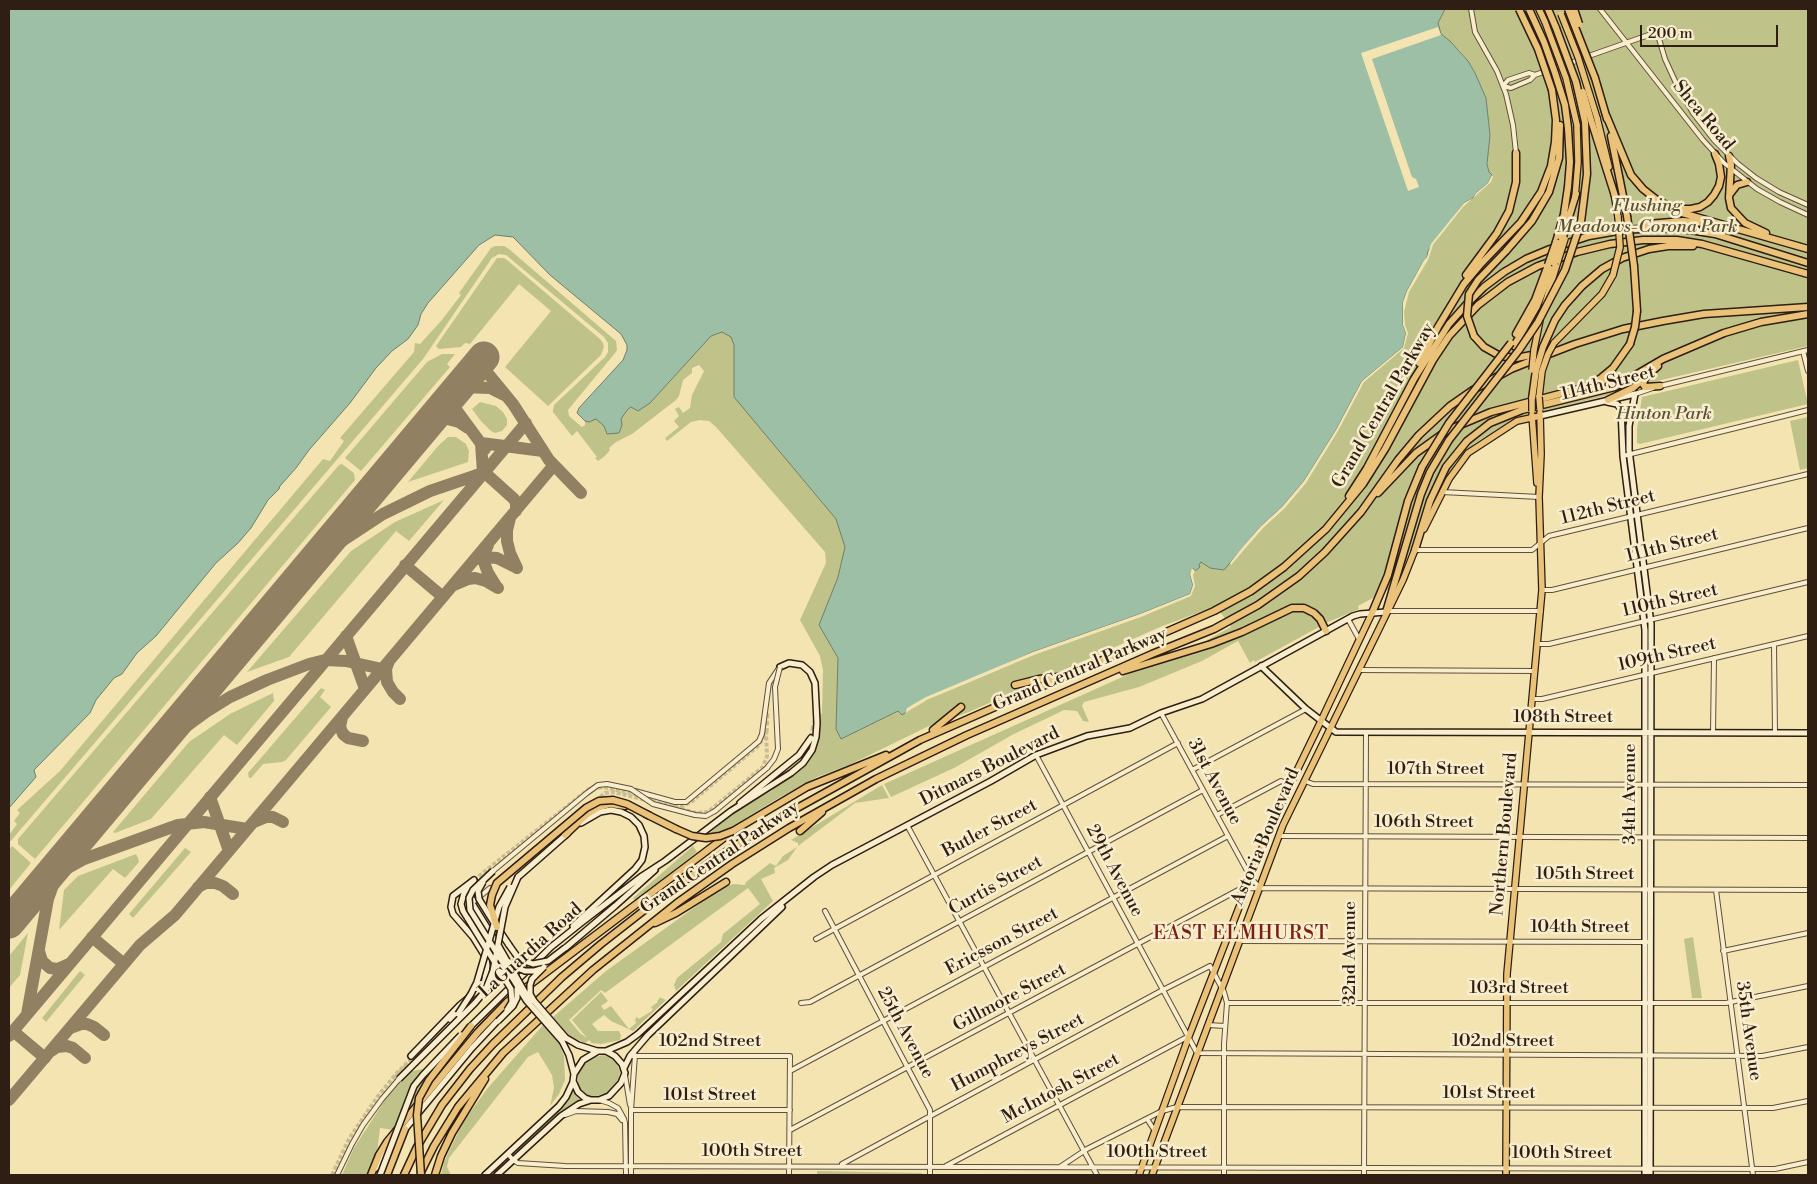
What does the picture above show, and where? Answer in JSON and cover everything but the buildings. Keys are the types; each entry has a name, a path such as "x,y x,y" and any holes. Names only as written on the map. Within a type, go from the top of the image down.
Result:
{"highway":[{"path":"1519,9 1538,49 1552,90 1558,131 1559,158 1549,192 1530,224 1479,278 1470,292 1467,313 1474,336 1488,350 1507,357 1524,357 1567,347"},
{"path":"1529,9 1544,42 1563,97 1568,128 1570,154 1568,187 1561,240"},
{"path":"1548,9 1576,73 1614,196"},
{"path":"1568,9 1595,78"},
{"path":"1415,550 1426,510 1436,485 1448,463 1464,443 1484,427 1502,417 1584,393 1604,381 1617,368 1630,344 1635,327 1637,311 1634,266 1627,216 1606,115 1574,9"},
{"path":"1606,115 1631,175 1649,195 1682,212 1743,231 1808,248"},
{"path":"1386,612 1421,494 1430,472 1449,440 1519,350 1542,315 1565,270 1580,222 1587,174 1591,120"},
{"path":"1438,327 1467,279 1521,222 1534,204 1550,170 1558,131"},
{"path":"1398,408 1462,281 1497,233 1507,215 1515,186 1516,153"},
{"path":"1668,206 1696,209 1712,199 1717,191 1720,179 1720,166 1715,154"},
{"path":"1729,156 1731,169 1729,200 1735,214 1747,224 1799,246"},
{"path":"1729,200 1734,187 1747,182"},
{"path":"1372,613 1388,575 1408,501 1422,467 1444,430 1512,344 1554,263 1576,194"},
{"path":"1589,236 1623,227 1676,222 1703,222 1743,231"},
{"name":"Grand Central Parkway","path":"1304,550 1350,495 1367,468 1398,408 1439,337 1454,317 1497,277 1526,259 1550,248 1589,236 1639,228 1690,230 1723,236 1808,263"},
{"name":"Grand Central Parkway","path":"404,1175 424,1134 460,1081 493,1044 562,977 646,909 735,845 772,822 920,740 1222,608 1264,582 1304,550 1337,516 1363,484 1449,336 1469,314 1498,290 1523,274 1552,260 1618,242 1643,240 1668,240 1702,244 1808,274"},
{"path":"1532,399 1543,348 1555,320 1570,299 1588,280 1609,265 1637,252 1664,246 1689,246 1726,250"},
{"name":"Grand Central Parkway","path":"420,1175 434,1146 458,1107 503,1053 580,981 645,928 732,864 832,802 944,746 1152,654 1214,629 1258,605 1292,581 1331,546 1361,512 1408,447 1425,428 1450,406 1490,380 1511,369 1567,347 1614,332 1672,319 1721,313 1808,307"},
{"path":"1560,400 1615,388 1661,360 1706,340 1743,327 1808,314"},
{"path":"1361,512 1408,460 1440,435 1484,414 1586,387 1613,368 1630,344"},
{"path":"1608,400 1630,390 1674,354"},
{"path":"1647,376 1644,386 1660,386"},
{"path":"1635,394 1639,383"},
{"path":"1105,676 1211,644 1242,632 1292,608 1304,608 1314,613 1320,619 1326,631"},
{"path":"1015,685 1039,679 1064,676"},
{"path":"920,740 962,707"},
{"path":"372,1175 379,1155 387,1142 495,1014 514,996 554,968 733,831 814,784 904,748"},
{"path":"497,927 490,905 497,882 586,808 599,801 613,800 627,804 687,834 699,837 716,837 733,831"},
{"path":"800,831 832,802"},
{"path":"565,836 586,815 603,805 622,805 650,816"},
{"path":"645,928 676,913 726,882"},
{"path":"420,1175 417,1115 419,1098 429,1080 471,1026"},
{"path":"435,1175 456,1126 503,1053"},
{"path":"387,1175 405,1129"}],"main road":[{"path":"1539,9 1566,78 1576,125 1578,152 1576,194"},
{"path":"1560,12 1580,64 1591,120"},
{"name":"Northern Boulevard","path":"1537,370 1554,343 1602,294 1613,275 1620,247 1618,216 1614,196"},
{"name":"Northern Boulevard","path":"1539,497 1541,454 1540,409 1534,350 1554,263"},
{"name":"Northern Boulevard","path":"1506,1175 1507,1003 1510,942 1542,590 1539,497 1534,458 1532,399"},
{"name":"114th Street","path":"1442,492 1457,466 1472,449 1517,421 1532,414 1540,416"},
{"name":"Astoria Boulevard","path":"1152,1175 1223,990 1279,836 1402,580 1442,492"},
{"name":"Astoria Boulevard","path":"1139,1175 1189,1036 1273,820 1372,613"}],"street":[{"path":"1473,9 1476,35 1493,63 1503,86 1511,118 1516,153"},
{"name":"Shea Road","path":"1600,9 1715,154 1747,182 1772,198 1808,215"},
{"name":"Shea Road","path":"1626,43 1658,32 1668,68 1680,91 1703,126 1729,156 1764,183 1808,205"},
{"path":"1503,86 1511,88 1530,80 1535,75 1626,43"},
{"path":"1503,86 1508,80 1529,73 1535,75"},
{"path":"1806,350 1808,371"},
{"name":"114th Street","path":"1540,416 1635,394 1660,386 1806,350"},
{"name":"34th Avenue","path":"1635,394 1629,426 1630,454 1651,620 1648,674 1648,1056 1647,1167 1645,1175"},
{"name":"34th Avenue","path":"1600,402 1613,402 1620,407 1623,456 1644,621 1648,674"},
{"path":"1623,456 1808,410"},
{"name":"112th Street","path":"1415,550 1532,550 1549,536 1808,474"},
{"path":"1442,492 1539,497"},
{"name":"111th Street","path":"1542,590 1808,528"},
{"name":"110th Street","path":"1538,644 1549,644 1808,582"},
{"path":"1386,612 1541,612"},
{"name":"Ditmars Boulevard","path":"606,1051 627,1042 638,1034 761,919 832,865 991,781 1036,755 1087,736 1130,728 1161,713 1202,699 1357,614 1386,612"},
{"path":"1348,619 1359,639"},
{"name":"109th Street","path":"1532,699 1542,700 1808,636"},
{"path":"1774,644 1775,733"},
{"path":"1714,658 1714,733"},
{"path":"631,1110 624,1071 619,1060 606,1051 598,1051 564,1040 537,1013 526,1000 471,912 469,906 470,895 475,886 493,870 594,787 607,784 678,803 688,801 757,743 762,734 769,684 780,667 789,663 799,664 808,669 815,683 817,732 814,746 803,763 791,774 731,812"},
{"name":"108th Street","path":"1261,666 1306,709 1336,732 1808,733"},
{"path":"631,790 653,804 695,815 710,814 721,807 769,766 776,755 778,745 775,687 780,667"},
{"path":"1359,670 1535,671"},
{"path":"1192,770 1306,709"},
{"name":"31st Avenue","path":"1161,713 1251,878 1260,888"},
{"name":"32nd Avenue","path":"1364,1175 1366,732"},
{"path":"731,812 799,754 811,738"},
{"name":"Butler Street","path":"816,939 1178,744"},
{"name":"29th Avenue","path":"1036,755 1198,1053"},
{"path":"1217,815 1281,781 1290,785"},
{"name":"107th Street","path":"1305,781 1310,784 1808,785"},
{"name":"Curtis Street","path":"800,1003 810,1002 1204,790"},
{"path":"458,1014 471,994 479,976 501,902 518,877 565,836 596,813 611,810 625,813 636,822 644,836 644,854 635,869 552,947"},
{"name":"LaGuardia Road","path":"380,1175 414,1086 446,1050 552,947 642,876 731,812"},
{"path":"907,825 1097,1175"},
{"name":"Ericsson Street","path":"790,1071 1228,836"},
{"name":"106th Street","path":"1279,836 1808,838"},
{"path":"493,870 482,883 478,893 482,904 517,957 527,963 536,964 545,962 564,948 599,920 665,861"},
{"path":"337,1175 363,1125 382,1099 399,1079 476,1003 487,987 493,971 505,907 518,877"},
{"path":"474,880 471,888 472,903 537,1013"},
{"path":"474,880 463,896 461,904 463,911 512,992 510,1005 498,1020"},
{"path":"412,1056 440,1025 484,985 488,966 486,958 451,907 455,894 474,880"},
{"path":"463,911 490,888"},
{"name":"105th Street","path":"1245,888 1808,890"},
{"name":"Gillmore Street","path":"790,1130 1245,888"},
{"name":"35th Avenue","path":"1716,890 1754,1175"},
{"name":"Ditmars Boulevard","path":"624,1071 633,1054 648,1035 790,898"},
{"name":"25th Avenue","path":"825,911 930,1110 930,1175"},
{"path":"1723,950 1808,933"},
{"name":"104th Street","path":"1240,940 1648,942"},
{"path":"498,945 511,963 519,969 532,972 544,967"},
{"path":"485,1175 559,1106 566,1097 573,1082 574,1074 564,1040 530,994 532,979 564,948"},
{"name":"Humphreys Street","path":"840,1166 1163,990 1210,966 1214,974"},
{"path":"1214,974 1223,990 1227,1003 1224,1054 1224,1175"},
{"path":"498,1020 515,1004 517,986"},
{"name":"103rd Street","path":"1227,1003 1730,1002 1808,986"},
{"path":"450,1020 477,991"},
{"name":"LaGuardia Road","path":"372,1175 405,1129 467,1054 498,1020"},
{"path":"1208,1025 1225,1026"},
{"name":"McIntosh Street","path":"946,1166 1189,1036"},
{"name":"102nd Street","path":"1198,1053 1762,1056 1808,1047"},
{"path":"574,1074 583,1060 598,1051"},
{"path":"631,1175 633,1054"},
{"name":"102nd Street","path":"633,1054 790,1056 790,1071"},
{"path":"599,1100 609,1096 618,1087 624,1071"},
{"path":"789,1175 790,1071"},
{"path":"573,1082 581,1096 609,1103 618,1108 625,1123 626,1175"},
{"path":"497,1175 561,1116 591,1100"},
{"name":"101st Street","path":"1060,1166 1084,1150 1162,1111 1177,1107 1773,1108 1808,1101"},
{"name":"101st Street","path":"631,1110 790,1110"},
{"path":"555,1122 568,1114 576,1112 608,1112 617,1114 625,1123"},
{"path":"1147,1119 1155,1130"},
{"path":"508,1154 513,1160"},
{"path":"966,1155 968,1166"},
{"name":"100th Street","path":"513,1160 518,1163 536,1165 626,1166 1647,1167 1775,1169 1808,1162"},
{"name":"34th Avenue","path":"1647,1167 1650,1175"}],"green space":[{"name":"Flushing Meadows-Corona Park","path":"1445,9 1808,9 1808,346 1631,387 1613,394 1513,420 1475,443 1456,462 1420,525 1397,585 1358,606 1359,609 1328,622 1255,662 1254,660 1250,663 1238,641 1202,661 1139,687 1084,702 1082,706 1089,722 1083,721 1077,711 1064,710 1012,735 954,768 891,797 884,784 1129,674 1206,648 1231,634 1208,642 1207,640 1231,627 1216,606 1160,627 969,712 927,727 849,765 817,777 775,800 715,839 701,840 734,812 773,790 769,782 804,755 818,739 820,716 822,713 823,670 820,656 800,620 826,563 825,552 709,421 691,422 667,441 665,438 679,427 674,421 679,416 675,409 679,407 683,413 690,408 692,395 704,371 699,365 692,368 692,373 683,380 679,396 676,400 632,434 616,442 609,448 610,450 605,456 598,461 577,431 572,436 553,410 554,405 605,357 608,352 608,343 604,337 506,255 499,254 492,258 423,359 9,843 9,835 17,824 14,821 20,813 17,810 60,771 323,459 330,461 344,441 340,438 414,352 415,343 420,344 441,321 461,295 459,293 491,248 504,246 509,249 616,341 617,350 615,353 568,410 569,416 582,427 585,425 585,421 577,413 579,408 623,360 627,345 621,334 550,275 513,237 495,235 479,245 428,303 421,314 418,325 408,339 392,351 376,368 350,403 268,500 251,528 216,563 156,636 137,653 122,674 114,678 96,700 90,713 34,770 36,777 25,789 9,583 428,238 856,160 1388,298 1489,172 1487,160 1490,135 1486,98 1468,61 1459,50 1441,35 1438,23"},
{"path":"497,258 507,260 603,343 604,347 601,355 548,406 505,367 551,311 519,284 470,344 465,343 461,347 439,349 436,346"},
{"path":"442,354 455,354 447,364 450,367 361,471 345,458 427,362"},
{"name":"Hinton Park","path":"1798,360 1808,404 1640,444 1637,443 1637,429 1642,397"},
{"path":"480,402 496,406 503,412 507,419 507,425 502,431 495,433 491,431 480,420 472,409"},
{"path":"1808,417 1808,468 1800,470 1790,421"},
{"path":"448,437 456,437 466,444 469,451 468,462 408,482 438,446"},
{"path":"342,464 354,473 355,480 35,859 18,844 18,839 339,465"},
{"path":"444,500 409,541 396,531 289,657 247,672 351,551 395,522"},
{"path":"321,688 325,690 320,697 331,707 286,760 263,764 249,778 248,773"},
{"path":"273,693 274,701 237,745 224,735 151,819 115,833 113,832 189,742 230,714"},
{"path":"882,785 889,798 855,803 798,846 798,843 791,840"},
{"path":"12,846 31,863 9,890 9,850"},
{"path":"693,846 697,852 635,900 633,898"},
{"path":"797,847 788,860 774,868 775,873 761,879 773,901 676,991 674,985 677,978 721,942 723,934 760,904 748,888 605,993 601,990 569,1020 587,1038 572,1020 601,992 608,1001 601,1006 604,1010 611,1006 629,1029 636,1023 635,1019 637,1017 639,1019 653,1010 651,1007 658,1002 659,997 666,1000 633,1031 611,1021 604,1015 592,1024 598,1031 619,1031 621,1035 620,1040 601,1044 592,1043 589,1040 585,1043 569,1036 553,1017 606,971 720,889 733,884 745,885 746,882 770,863 776,866 783,856"},
{"path":"185,848 191,852 133,918 129,914"},
{"path":"136,854 139,862 125,878 113,869 59,930 64,890 78,876"},
{"path":"28,933 20,975 9,988 9,956"},
{"path":"1693,937 1702,998 1692,998 1684,939"},
{"path":"80,971 85,975 46,1022 42,1018"},
{"path":"543,1025 559,1044 564,1056 565,1080 559,1094 550,1106 554,1088 552,1075 538,1052 528,1057 449,1158 447,1167 451,1175 441,1175 444,1162 463,1122 487,1089"},
{"path":"604,1055 612,1058 617,1064 620,1072 618,1080 607,1093 593,1097 586,1095 580,1090 578,1074 588,1060"},
{"path":"423,1069 434,1080 394,1130 380,1128 377,1153 369,1175 342,1175 354,1148 392,1089 407,1072"},
{"path":"572,1092 581,1100 562,1113 519,1153 516,1150 560,1109"},
{"path":"817,1171 922,1173 922,1175 817,1175"}],"shaded area":[{"path":"9,9 1445,9 1438,23 1441,34 1468,61 1486,98 1490,135 1487,164 1492,175 1488,183 1473,198 1464,203 1428,251 1427,257 1407,291 1403,302 1403,325 1406,333 1403,347 1362,381 1336,430 1304,481 1282,507 1261,526 1224,570 1210,568 1201,562 1200,567 1195,571 1193,568 1190,574 1193,585 1190,594 1033,652 908,708 902,715 898,711 841,739 836,729 838,658 819,625 838,577 845,547 836,519 734,397 734,345 731,337 722,332 711,336 650,403 638,411 631,407 628,409 621,419 622,425 619,433 607,434 604,426 596,419 589,422 585,421 577,413 579,408 623,360 627,345 621,334 550,275 513,237 495,235 479,245 428,303 421,314 418,325 408,339 392,351 376,368 350,403 268,500 251,528 238,543 216,563 156,636 137,653 122,674 114,678 96,700 90,713 34,770 36,777 9,808"}],"pier":[{"path":"1438,27 1441,35 1372,59 1412,177 1416,179 1419,187 1408,191 1361,53"},
{"path":"1492,175 1491,182 1463,207 1433,245 1428,260 1409,292 1404,312 1408,333 1404,348 1364,382 1338,431 1306,483 1231,565 1230,563 1241,549 1261,526 1282,507 1304,481 1336,430 1362,381 1403,347 1406,333 1403,325 1403,302 1407,291 1427,257 1431,244 1464,203 1473,198 1488,183"},
{"path":"1192,568 1195,571 1193,575 1195,586 1191,596 1141,617 1034,655 927,700 905,713 907,708 926,697 1033,652 1190,594 1193,585 1190,574"}],"taxiway":[{"path":"478,365 490,376 513,404 549,460 581,493"},
{"path":"460,387 490,388 504,395"},
{"path":"449,400 485,449"},
{"path":"436,416 459,422 468,428"},
{"path":"9,1036 526,423"},
{"path":"483,473 481,443 543,451"},
{"path":"9,1100 140,945 175,915 554,465"},
{"path":"484,472 514,499 516,511"},
{"path":"296,582 342,541 383,514 430,491 483,473"},
{"path":"510,518 507,541 517,568"},
{"path":"488,545 485,552 485,565 496,586"},
{"path":"477,559 483,557 497,558 517,568"},
{"path":"405,565 443,597"},
{"path":"454,585 475,578 486,581 498,588"},
{"path":"346,636 365,689"},
{"path":"143,763 176,734 206,712 230,697 267,680 325,660 346,661 382,669"},
{"path":"389,661 386,669 387,682 400,699"},
{"path":"342,717 340,727 343,734 348,738 363,741"},
{"path":"210,797 229,851"},
{"path":"254,822 266,817 273,817 283,822"},
{"path":"36,890 57,874 84,859 178,825 204,822 247,829"},
{"path":"27,1014 48,899 57,874 73,846"},
{"path":"198,887 206,883 215,883 223,886 233,894"},
{"path":"92,937 124,964"},
{"path":"39,951 42,961 50,968 58,969 69,964"},
{"path":"70,1028 87,1024 104,1035"},
{"path":"13,1031 45,1058"},
{"path":"51,1051 57,1047 67,1046 73,1048 85,1058"}],"runway":[{"path":"9,923 484,357"}],"tunnel":[{"path":"766,733 767,711"},
{"path":"811,738 815,721"},
{"path":"596,801 605,793 614,792 697,813 708,812 763,767 767,756 766,733"},
{"path":"674,805 682,806 691,802 758,746 766,733"},
{"path":"474,880 589,789 604,787 639,795"},
{"path":"394,1079 458,1014"},
{"path":"332,1175 349,1139 378,1096 396,1074 450,1020"}],"district":[{"name":"EAST ELMHURST","path":"1241,934"}]}
